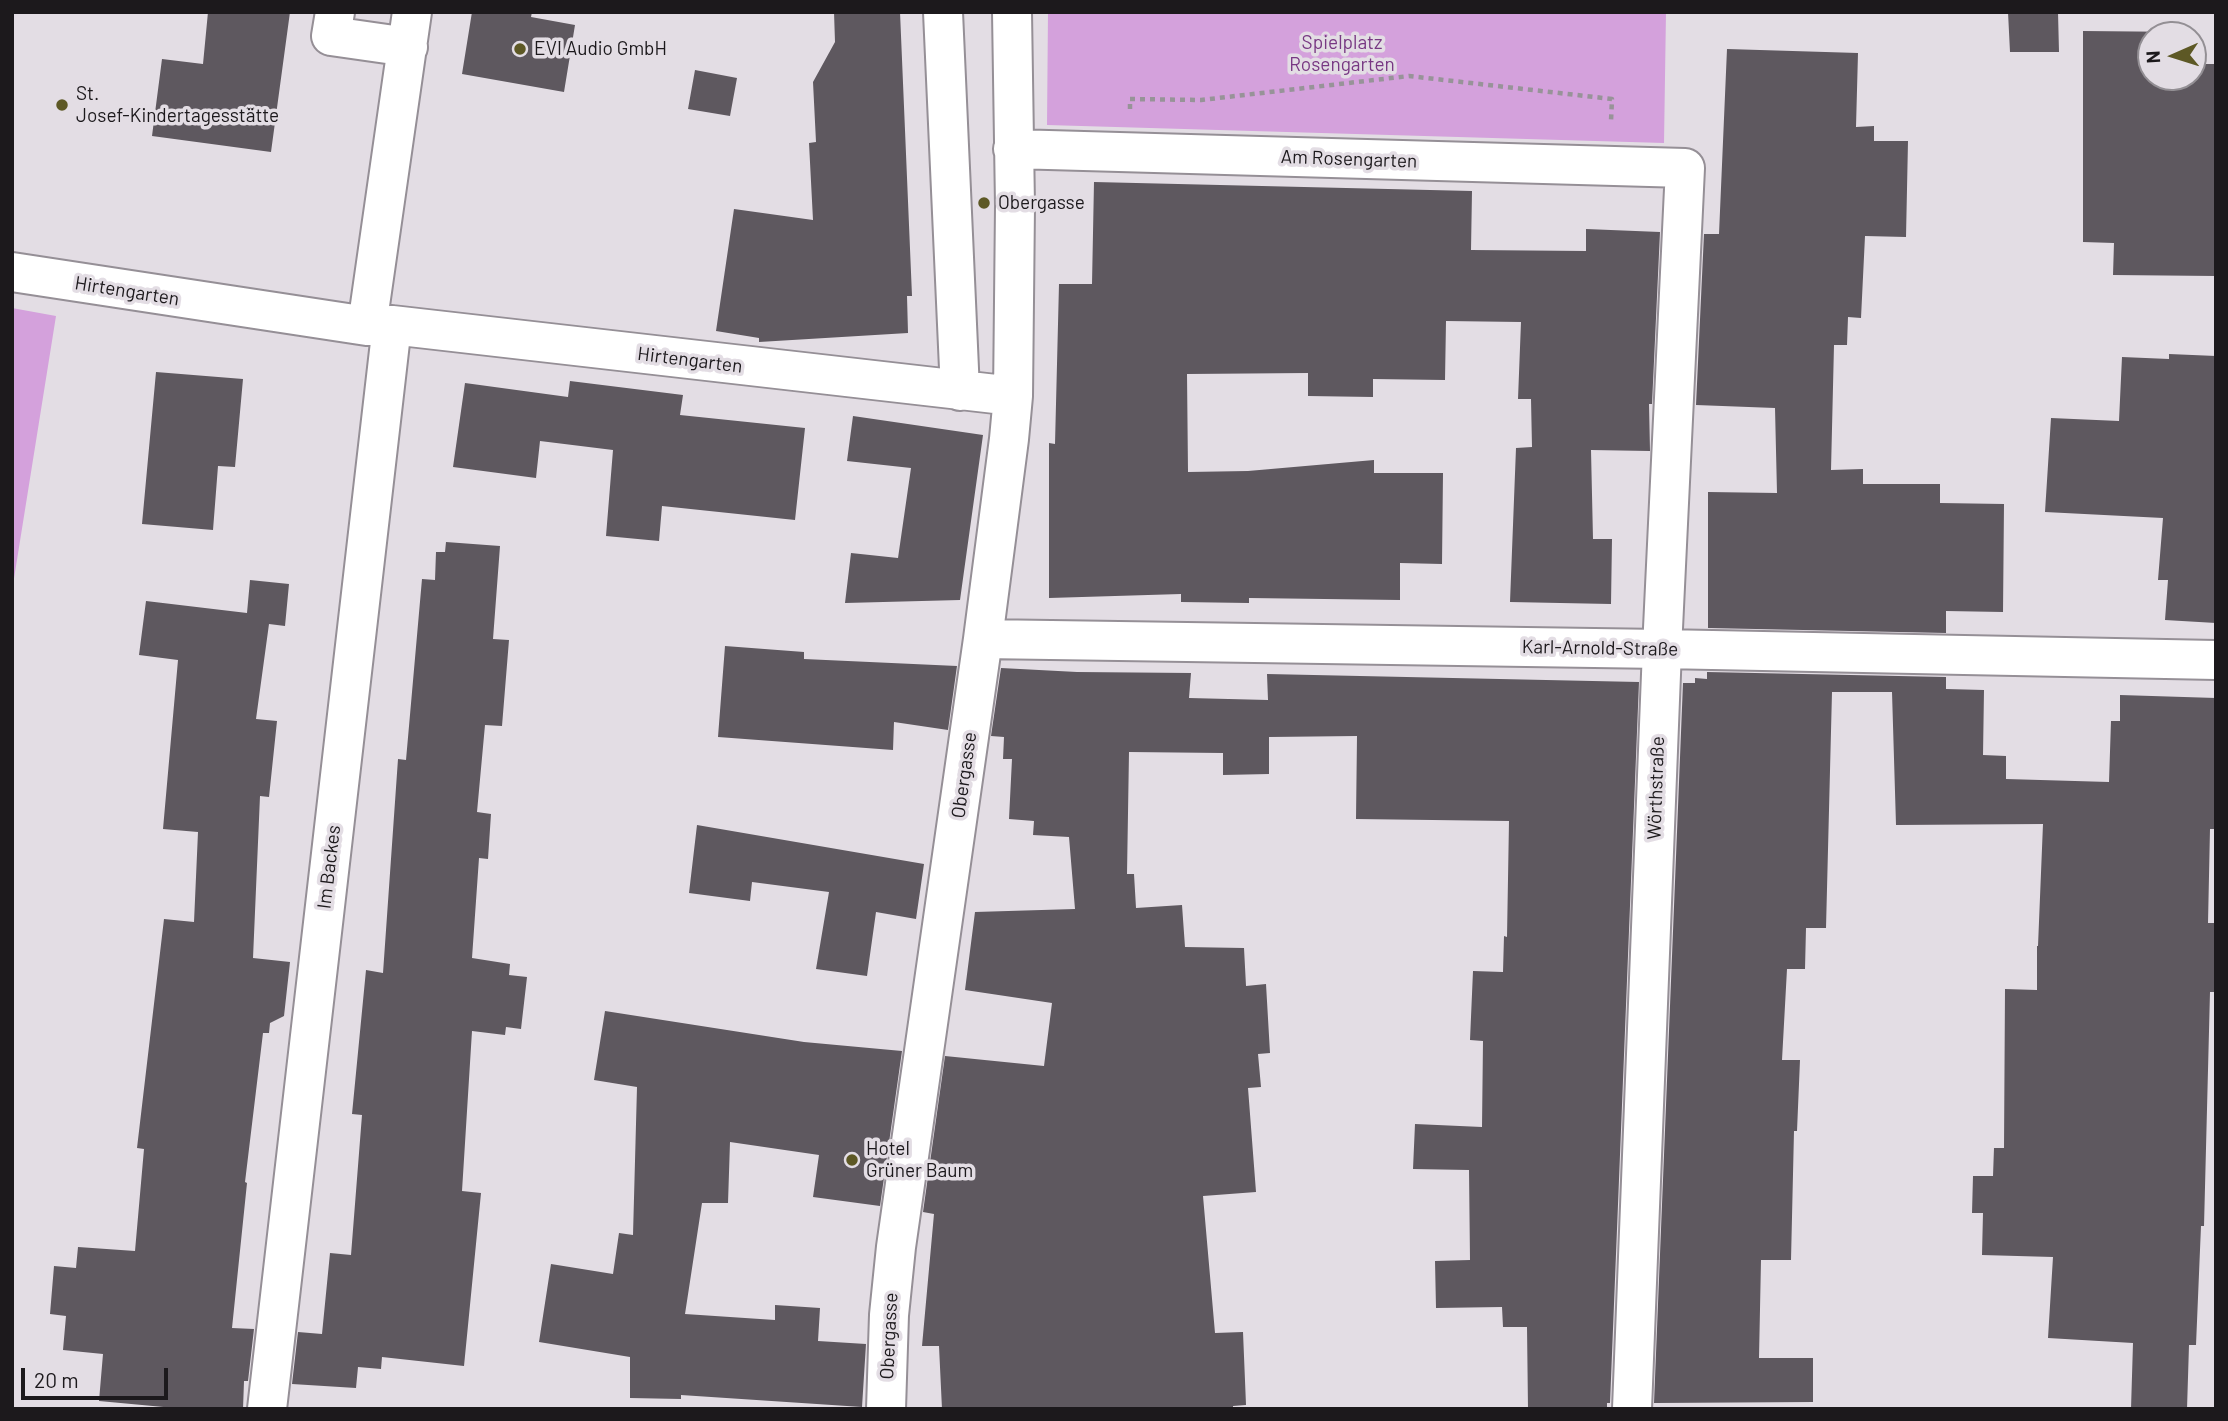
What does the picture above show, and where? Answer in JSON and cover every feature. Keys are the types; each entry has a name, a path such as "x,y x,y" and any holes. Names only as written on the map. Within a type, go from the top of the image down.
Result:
{"street":[{"path":"335,12 331,36 410,29 379,326"},
{"path":"943,12 960,391"},
{"name":"Obergasse","path":"886,1409 889,1315 896,1247 983,639 1013,396 1015,206 1012,12"},
{"name":"Am Rosengarten","path":"1013,149 1685,168"},
{"name":"Wörthstraße","path":"1632,1409 1662,649 1685,168"},
{"name":"Hirtengarten","path":"12,272 379,326 1013,396"},
{"name":"Im Backes","path":"267,1409 379,326"},
{"name":"Karl-Arnold-Straße","path":"983,639 2216,660"}],"path":[{"path":"1201,100 1409,76 1612,99"}],"green space":[{"name":"Spielplatz Rosengarten","path":"1048,12 1666,12 1664,143 1047,125"},
{"path":"12,308 56,316 12,591"}],"building":[{"path":"208,12 290,12 271,152 152,136 162,59 203,64"},
{"path":"472,12 532,12 531,17 575,25 564,92 462,74"},
{"path":"834,12 900,12 912,296 907,296 908,333 759,342 759,338 716,331 734,209 813,220 809,143 816,142 813,82 835,42"},
{"path":"2008,12 2058,12 2059,52 2010,52"},
{"path":"2083,31 2137,32 2137,91 2207,91 2207,64 2216,64 2216,276 2113,275 2114,243 2083,242"},
{"path":"1727,49 1858,53 1856,127 1874,126 1874,141 1908,141 1906,237 1865,236 1861,318 1848,317 1847,345 1834,345 1831,470 1863,469 1863,484 1940,484 1940,503 2004,504 2003,612 1946,611 1946,633 1708,628 1708,492 1777,493 1775,408 1696,405 1704,234 1719,234"},
{"path":"695,70 737,78 730,116 688,109"},
{"path":"1094,182 1472,191 1471,250 1586,251 1586,229 1660,232 1652,404 1649,404 1650,451 1591,450 1593,539 1612,539 1611,604 1510,602 1516,448 1532,447 1531,399 1518,399 1521,322 1446,321 1445,380 1373,379 1373,397 1308,396 1308,373 1187,374 1188,472 1248,471 1374,460 1374,473 1443,473 1442,564 1400,563 1400,600 1249,598 1249,603 1181,602 1181,594 1049,598 1049,443 1055,444 1059,284 1092,284"},
{"path":"2169,354 2216,356 2216,623 2165,620 2168,580 2158,580 2163,518 2045,512 2051,418 2119,421 2122,357 2169,359"},
{"path":"156,372 243,379 235,467 218,466 213,530 142,524"},
{"path":"570,381 683,395 680,415 805,428 795,520 662,506 659,541 606,536 613,450 540,441 536,478 453,467 465,383 568,397"},
{"path":"853,416 983,435 960,600 845,603 851,553 898,558 911,468 847,461"},
{"path":"446,542 500,546 493,639 509,640 502,726 485,725 477,812 491,814 488,859 479,858 472,958 510,964 509,975 527,977 521,1029 506,1027 505,1035 472,1031 462,1191 481,1193 464,1366 382,1357 381,1369 358,1367 356,1388 292,1384 298,1332 322,1334 330,1253 351,1255 362,1115 352,1114 366,970 383,973 398,759 406,760 422,579 435,580 436,552 445,552"},
{"path":"250,580 289,584 285,626 269,624 256,719 277,721 269,797 260,796 253,958 290,962 284,1016 270,1023 269,1033 263,1033 245,1182 232,1328 254,1329 248,1381 244,1381 243,1409 185,1409 99,1401 103,1354 63,1350 66,1316 50,1314 54,1266 76,1268 78,1247 135,1251 144,1149 137,1148 164,919 194,922 198,832 163,829 178,660 139,655 146,601 247,613"},
{"path":"725,646 804,652 804,659 957,666 948,730 894,722 893,750 718,737"},
{"path":"1001,668 1191,673 1189,698 1268,700 1267,674 1639,682 1610,1403 1607,1403 1607,1409 1528,1409 1527,1327 1503,1327 1502,1307 1436,1308 1435,1261 1470,1260 1469,1170 1413,1169 1415,1124 1482,1127 1483,1041 1470,1040 1473,971 1503,972 1504,936 1507,937 1509,821 1356,819 1357,736 1269,737 1269,774 1223,775 1223,753 1129,752 1127,874 1134,874 1136,908 1182,905 1185,947 1244,948 1246,986 1266,984 1270,1053 1258,1054 1261,1087 1248,1088 1256,1192 1203,1196 1215,1333 1243,1332 1246,1405 1233,1406 1233,1409 942,1409 939,1346 922,1346 934,1214 923,1212 945,1056 1044,1066 1052,1003 965,990 975,912 1075,909 1069,837 1033,835 1034,821 1009,819 1012,759 1003,759 1004,737 991,736"},
{"path":"1707,672 1946,677 1946,689 1984,690 1983,755 2006,756 2006,779 2109,782 2111,721 2120,721 2120,695 2216,698 2216,829 2210,829 2208,923 2216,923 2216,992 2210,992 2204,1226 2201,1226 2196,1345 2189,1345 2187,1409 2131,1409 2133,1343 2048,1338 2053,1257 1982,1255 1983,1213 1972,1213 1973,1176 1993,1176 1994,1148 2004,1148 2005,989 2037,990 2043,824 1896,825 1892,692 1832,692 1826,928 1806,928 1805,969 1787,969 1782,1060 1800,1060 1797,1131 1794,1131 1791,1260 1761,1260 1759,1358 1813,1358 1813,1402 1654,1403 1683,683 1695,683 1695,678 1707,679"},
{"path":"697,825 924,864 916,919 876,912 867,976 816,969 829,892 752,882 750,901 689,893"},
{"path":"605,1011 804,1042 902,1051 880,1206 813,1197 819,1155 730,1142 728,1203 702,1203 685,1314 775,1320 775,1305 820,1308 818,1341 866,1344 862,1407 681,1395 681,1399 630,1398 630,1357 539,1342 551,1264 613,1274 619,1233 633,1235 637,1087 594,1080"}],"place":[{"name":"EVI Audio GmbH","path":"520,49"},
{"name":"St. Josef-Kindertagesstätte","path":"62,105"},
{"name":"Obergasse","path":"984,203"},
{"name":"Hotel Grüner Baum","path":"852,1160"}]}
